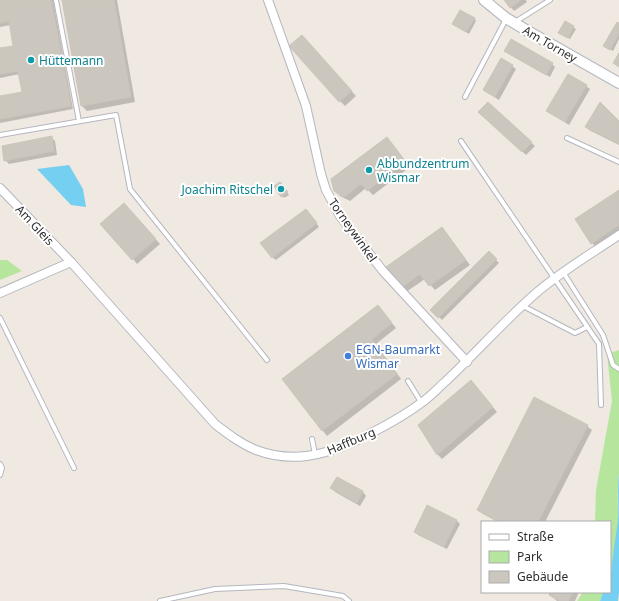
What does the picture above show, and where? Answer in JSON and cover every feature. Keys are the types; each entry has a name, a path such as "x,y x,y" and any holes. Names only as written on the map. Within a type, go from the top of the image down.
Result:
{"street":[{"name":"Torneywinkel","path":"268,0 306,106 326,190 340,216 382,271 467,362"},
{"name":"Am Torney","path":"484,0 510,20 619,83"},
{"name":"Am Gleis","path":"0,188 71,262"},
{"name":"Haffburg","path":"71,262 220,428 236,440 256,450 273,455 294,457 315,455 335,450 380,429 422,403 467,362 535,294 554,279 619,235"},
{"path":"0,292 71,262"}],"lane":[{"path":"56,0 79,121"},
{"path":"465,97 503,26 510,20 550,0"},
{"path":"0,135 116,115 130,189 267,360"},
{"path":"567,138 619,162"},
{"path":"461,141 599,344 601,405"},
{"path":"564,272 603,335 613,365 619,369"},
{"path":"523,306 575,333 587,327"},
{"path":"0,318 74,468"},
{"path":"408,381 422,403"},
{"path":"312,439 315,455"},
{"path":"0,464 2,468 0,475"},
{"path":"160,601 215,590 284,586 342,596 349,601"}],"green space":[{"path":"0,260 7,260 22,271 0,280"},
{"path":"619,350 618,524 616,544 611,567 611,521 595,521 596,490 612,401 607,354"},
{"path":"582,593 603,593 600,601 577,601"}],"water":[{"path":"69,165 83,189 86,207 71,205 37,169"},
{"path":"619,473 618,601 600,601 603,593 611,593 611,574 618,520"}],"building":[{"name":"Hüttemann","path":"0,0 51,0 71,106 0,119 0,96 22,92 18,71 0,74 0,48 13,46 9,21 0,23"},
{"path":"62,0 114,0 131,97 81,106"},
{"path":"504,0 521,0 510,8"},
{"path":"460,10 475,18 466,32 452,24"},
{"path":"565,21 574,26 568,38 558,33"},
{"path":"617,22 619,23 619,34 610,50 603,46"},
{"path":"302,35 352,91 339,102 289,46"},
{"path":"511,39 553,63 546,75 504,51"},
{"path":"619,53 619,67 613,63"},
{"path":"501,58 513,65 495,97 483,90"},
{"path":"568,74 587,85 565,122 546,111"},
{"path":"488,102 532,142 522,152 478,112"},
{"path":"600,102 619,121 619,144 585,127"},
{"path":"52,136 54,151 4,161 2,146"},
{"name":"Abbundzentrum Wismar","path":"387,137 406,162 367,191 361,184 344,197 334,191 331,179"},
{"name":"Joachim Ritschel","path":"280,182 288,192 281,197 274,186"},
{"path":"619,190 619,225 591,244 575,219"},
{"path":"124,203 156,239 132,260 100,224"},
{"path":"306,209 317,223 272,258 260,243"},
{"path":"442,227 466,260 429,286 420,274 401,288 386,267"},
{"path":"489,251 497,259 438,318 430,310"},
{"name":"EGN-Baumarkt Wismar","path":"378,305 392,323 372,339 397,374 322,431 282,379"},
{"path":"471,380 493,407 437,455 418,425"},
{"path":"534,397 588,425 539,521 498,521 477,510"},
{"path":"337,477 363,491 357,503 330,488"},
{"path":"427,505 457,520 444,547 414,532"},
{"path":"550,593 572,593 568,601 560,601 549,595"}],"place":[{"name":"Hüttemann","path":"31,60"},
{"name":"Abbundzentrum Wismar","path":"369,170"},
{"name":"Joachim Ritschel","path":"281,189"},
{"name":"EGN-Baumarkt Wismar","path":"348,356"}]}
